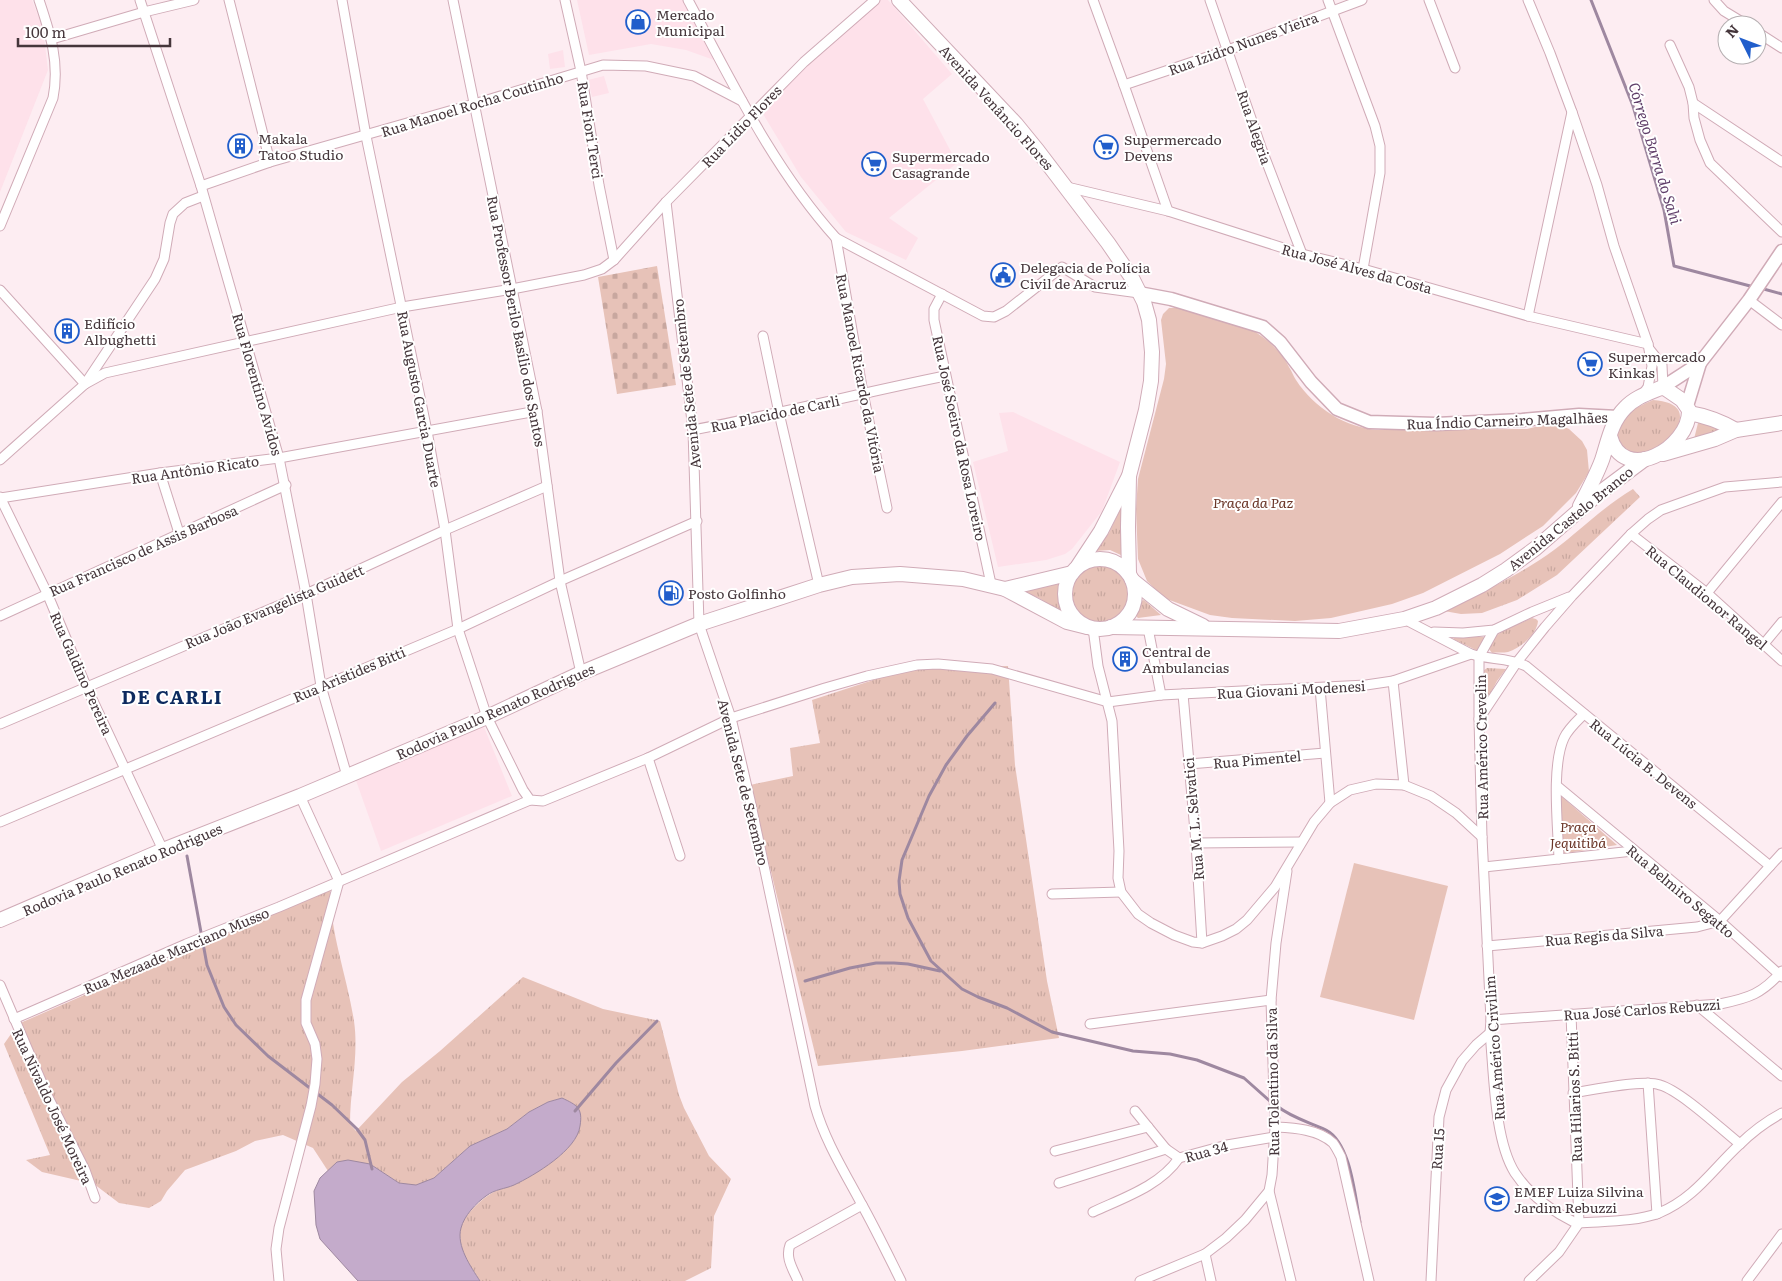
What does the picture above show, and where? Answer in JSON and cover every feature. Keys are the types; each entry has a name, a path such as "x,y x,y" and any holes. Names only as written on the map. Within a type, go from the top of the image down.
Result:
{"main road":[{"name":"Avenida Venâncio Flores","path":"899,0 1016,124 1108,242 1132,278 1144,302 1151,333 1151,381 1146,410 1129,476"},
{"path":"1576,513 1601,462 1618,416 1641,396 1662,387 1682,400 1688,409 1713,418 1736,430"},
{"path":"1610,436 1614,447 1623,456 1635,460 1652,457 1677,440 1686,425 1688,409"},
{"name":"Avenida Castelo Branco","path":"1111,627 1339,631 1404,619 1436,608 1482,585 1506,570 1536,548 1623,474 1652,457 1715,439 1736,430 1781,422"},
{"path":"1129,476 1128,526 1131,577 1135,594 1132,608 1123,620 1111,627 1090,628 1075,619 1067,607 1065,586 1101,531 1129,476"},
{"path":"1005,589 1075,570 1086,561 1096,559 1115,562 1123,567 1131,577"},
{"name":"Rodovia Paulo Renato Rodrigues","path":"0,920 163,850 300,796 487,717 581,673 699,624 819,584 852,577 900,574 947,577 991,584 1005,589 1068,622 1090,628"},
{"name":"Avenida Castelo Branco","path":"1131,577 1168,608 1206,628"}],"street":[{"path":"0,226 53,98 57,80 52,39 39,0"},
{"name":"Rua Florentino Avidos","path":"140,0 201,186 280,458 306,594 321,686 347,776"},
{"path":"52,39 144,12 194,0"},
{"path":"229,0 270,162"},
{"name":"Rua Augusto Garcia Duarte","path":"342,0 366,136 428,431 445,530 458,629 487,717 523,790 530,800"},
{"name":"Rua Professor Berilo Basílio dos Santos","path":"452,0 538,411 560,581 581,673"},
{"name":"Rua Fiori Terci","path":"565,0 581,71 599,185 614,260"},
{"path":"688,0 750,115 791,183 836,238 983,316 994,317 1006,311 1062,266 1095,287 1139,293"},
{"name":"Rua Lidio Flores","path":"85,384 105,374 402,306 512,289 602,269 614,260 666,202 750,115 804,62 875,0"},
{"path":"1093,0 1168,212"},
{"name":"Rua Alegria","path":"1210,0 1262,150 1302,254"},
{"path":"1328,0 1375,126 1380,146 1380,173 1363,269"},
{"name":"Rua Izidro Nunes Vieira","path":"1124,85 1228,50 1362,0"},
{"path":"1429,0 1455,68"},
{"path":"1528,0 1572,112 1597,185 1614,246 1649,347 1652,366 1648,387 1641,396"},
{"path":"1714,0 1731,15"},
{"path":"1767,38 1782,48"},
{"path":"1670,45 1689,87 1694,103 1694,118 1700,140 1710,163 1782,232"},
{"name":"Rua Manoel Rocha Coutinho","path":"201,186 270,162 366,136 604,65 632,64 694,76 742,100"},
{"path":"1694,103 1782,162"},
{"path":"1528,316 1572,112"},
{"name":"Rua José Alves da Costa","path":"1067,187 1168,212 1302,254 1649,347"},
{"path":"0,460 85,384 155,279 164,259 173,214 185,203 203,196"},
{"name":"Avenida Sete de Setembro","path":"666,202 693,430 699,624 731,718 814,1106 828,1142 901,1281"},
{"name":"Rua Manoel Ricardo da Vitória","path":"836,238 863,393 887,508"},
{"path":"1662,387 1700,363 1749,300 1782,251"},
{"path":"0,290 85,384"},
{"name":"Rua Índio Carneiro Magalhães","path":"1139,293 1171,299 1263,327 1280,342 1311,382 1337,409 1369,422 1436,424 1579,415 1618,416"},
{"name":"Rua José Soeiro da Rosa Loreiro","path":"942,294 934,309 934,320 991,584"},
{"path":"1749,300 1780,320"},
{"path":"763,336 819,584"},
{"path":"1649,347 1662,365 1662,387"},
{"path":"1688,409 1700,363"},
{"name":"Rua Placido de Carli","path":"693,430 945,376"},
{"name":"Rua Antônio Ricato","path":"0,498 160,472 280,458 538,411"},
{"path":"160,472 179,533"},
{"path":"1479,719 1517,662 1545,627 1631,534 1648,519 1661,510 1725,487 1782,482"},
{"name":"Rua Francisco de Assis Barbosa","path":"0,616 286,485"},
{"name":"Rua João Evangelista Guidett","path":"0,724 306,594 445,530 547,486"},
{"name":"Rua Galdino Pereira","path":"0,498 47,593 86,686 163,850"},
{"path":"1707,593 1782,502"},
{"name":"Rua Aristides Bitti","path":"0,822 458,629 560,581 696,521"},
{"name":"Rua Claudionor Rangel","path":"1631,534 1707,593 1762,645 1782,661"},
{"path":"1432,632 1463,633 1494,630 1572,596"},
{"path":"1532,612 1542,616 1545,627"},
{"path":"1404,619 1475,655 1517,662"},
{"path":"1762,645 1782,622"},
{"path":"1090,628 1112,721 1119,851 1118,878 1121,892 1138,914 1151,923 1174,935 1193,942 1202,943 1236,929 1275,887 1314,822 1330,803 1350,790 1376,784 1404,785 1431,796 1456,813 1482,837"},
{"path":"1148,628 1161,695"},
{"path":"1475,655 1494,630"},
{"name":"Rua Giovani Modenesi","path":"1108,702 1161,695 1366,685 1393,681 1475,655"},
{"name":"Rua Américo Crevelin","path":"1475,655 1479,719 1482,837"},
{"name":"Rua Lúcia B. Devens","path":"1517,662 1526,666 1770,866"},
{"name":"Rua Mezaade Marciano Musso","path":"14,1019 186,944 279,907 530,800 543,801 648,758 731,718 867,676 917,665 938,664 992,669 1108,702"},
{"path":"1393,681 1404,785"},
{"path":"1320,688 1330,803"},
{"name":"Rua M. L. Selvatici","path":"1183,694 1196,843 1202,943"},
{"path":"1559,859 1557,786 1560,750 1564,735 1584,714"},
{"name":"Rua Pimentel","path":"1189,764 1325,753"},
{"path":"648,758 680,856"},
{"name":"Rua Belmiro Segatto","path":"1557,786 1781,974"},
{"path":"279,1281 276,1248 278,1228 309,1115 315,1084 317,1059 315,1044 306,1023 306,1000 339,881 300,796"},
{"name":"Rua Américo Crivilim","path":"1482,837 1491,1020 1490,1033 1498,1124 1514,1172 1523,1184 1544,1204 1562,1216 1579,1223"},
{"path":"1196,843 1301,842"},
{"path":"1484,866 1633,851"},
{"path":"1720,921 1782,852"},
{"name":"Rua Tolentino da Silva","path":"1269,1192 1275,1132 1271,1000 1276,943 1288,867"},
{"path":"1052,894 1121,892"},
{"name":"Rua Regis da Silva","path":"1487,946 1697,927 1720,921"},
{"name":"Rua José Carlos Rebuzzi","path":"1491,1020 1720,1004 1757,994 1781,974"},
{"name":"Rua Nivaldo José Moreira","path":"0,985 48,1098 85,1170 95,1198"},
{"path":"1090,1024 1271,1000"},
{"path":"1697,1006 1782,1076"},
{"name":"Rua Hilarios S. Bitti","path":"1571,1014 1579,1223"},
{"name":"Rua 15","path":"1431,1281 1439,1117 1446,1090 1462,1061 1490,1033"},
{"path":"1573,1093 1648,1083 1661,1085 1680,1096 1740,1144"},
{"path":"1648,1083 1657,1214"},
{"path":"1135,1111 1166,1149 1179,1158"},
{"path":"1529,1281 1559,1252 1579,1223 1657,1214 1682,1202 1740,1144 1782,1113"},
{"path":"1055,1151 1148,1126"},
{"name":"Rua 34","path":"1093,1212 1135,1193 1159,1179 1173,1167 1179,1158 1227,1144 1296,1128 1318,1134 1333,1143 1341,1157 1369,1281"},
{"path":"1058,1183 1166,1149"},
{"path":"1140,1281 1205,1254 1245,1220 1269,1192"},
{"path":"1269,1192 1291,1281"},
{"path":"798,1281 789,1262 788,1251 790,1245 862,1205"},
{"path":"1747,1281 1782,1234"},
{"path":"1205,1254 1211,1281"},
{"path":"1158,1281 1163,1272"}],"shaded area":[{"path":"0,0 32,0 43,29 48,70 0,192"},
{"name":"Mercado Municipal","path":"577,0 683,0 714,60 686,50 651,44 589,55"},
{"name":"Supermercado Casagrande","path":"875,0 888,0 952,74 923,99 957,163 889,218 918,238 906,260 846,232 801,177 760,109"},
{"path":"563,50 565,67 550,69 548,54"},
{"path":"604,76 609,93 592,97 588,80"},
{"path":"1013,412 1120,462 1102,511 1072,549 1065,554 1046,560 998,567 973,462 1008,451 999,413"},
{"path":"480,717 512,796 381,851 353,772"},
{"path":"562,1098 575,1105 581,1115 577,1135 571,1144 554,1161 533,1175 486,1196 471,1210 463,1223 460,1235 462,1249 480,1281 358,1281 320,1239 316,1225 314,1191 320,1178 337,1162 348,1160 370,1164 399,1183 416,1185 434,1178 470,1146 507,1129 529,1112 548,1102"}],"green space":[{"path":"657,266 676,385 617,394 598,277"},
{"name":"Praça da Paz","path":"1169,308 1177,308 1222,319 1256,332 1281,355 1303,390 1321,408 1343,421 1379,430 1527,429 1551,423 1569,429 1582,441 1587,450 1589,472 1576,493 1543,526 1500,554 1423,593 1392,604 1331,618 1295,621 1210,615 1164,598 1147,581 1138,559 1136,509 1138,479 1164,379 1166,364 1161,320 1163,314"},
{"path":"1653,400 1671,404 1679,412 1679,422 1673,433 1663,443 1650,450 1637,453 1626,451 1615,440 1620,424 1633,410"},
{"path":"1699,419 1723,429 1694,439"},
{"path":"1633,489 1640,497 1557,575 1517,600 1482,613 1461,614 1444,611 1500,583 1541,559 1612,503"},
{"path":"1121,508 1123,556 1110,550 1095,551 1109,533"},
{"path":"1094,563 1106,563 1117,568 1125,576 1130,587 1128,605 1117,618 1106,623 1094,623 1083,618 1075,610 1070,599 1070,587 1075,576 1083,568"},
{"path":"1060,579 1058,597 1062,613 1039,598 1013,588"},
{"path":"1144,600 1161,615 1138,618 1136,616 1141,601"},
{"path":"1532,618 1538,621 1537,626 1527,640 1508,652 1492,653 1489,649 1491,643 1500,633"},
{"path":"1455,637 1484,637 1478,651 1453,639"},
{"path":"1008,666 1015,765 1047,981 1059,1038 962,1051 818,1066 750,785 793,776 790,748 820,743 812,700 910,668"},
{"path":"1487,668 1506,669 1497,681 1485,704 1482,700 1483,671"},
{"name":"Praça Jequitibá","path":"1561,796 1617,845 1561,854"},
{"path":"1354,863 1448,886 1414,1020 1320,997"},
{"path":"330,888 336,938 354,1021 355,1060 350,1124 356,1131 402,1082 523,977 603,1009 660,1021 684,1108 709,1156 731,1179 714,1216 711,1268 685,1281 480,1281 461,1247 459,1235 463,1222 467,1215 486,1197 500,1189 516,1184 561,1155 562,1098 548,1102 529,1112 507,1129 470,1146 434,1178 416,1186 399,1183 370,1164 337,1162 328,1171 313,1148 283,1135 255,1141 236,1151 185,1170 161,1201 149,1208 119,1203 94,1184 42,1172 26,1160 50,1155 4,1044 18,1024"}],"waterway":[{"name":"Córrego Barra do Sahi","path":"1591,0 1633,106 1664,210 1674,266 1754,287"},
{"name":"Córrego Barra do Sahi","path":"1760,288 1782,294"},
{"path":"995,703 967,736 946,765 929,796 902,860 899,881 900,894 908,918 931,961 962,989 1007,1008 1052,1032 1133,1051 1170,1054 1197,1060 1244,1078 1272,1103"},
{"path":"187,856 207,965 224,1007 236,1025 268,1056 332,1105 357,1129 365,1140 372,1169"},
{"path":"805,981 850,968 876,963 908,964 940,971"},
{"path":"575,1111 616,1063 657,1021"},
{"path":"1277,1106 1295,1117 1326,1130 1341,1146 1354,1185 1360,1222"}],"place":[{"name":"Mercado Municipal","path":"638,22"},
{"name":"Makala Tatoo Studio","path":"240,146"},
{"name":"Supermercado Devens","path":"1106,147"},
{"name":"Supermercado Casagrande","path":"874,164"},
{"name":"Delegacia de Polícia Civil de Aracruz","path":"1003,275"},
{"name":"Edifício Albughetti","path":"67,331"},
{"name":"Supermercado Kinkas","path":"1590,364"},
{"name":"Posto Golfinho","path":"671,593"},
{"name":"Central de Ambulancias","path":"1125,659"},
{"name":"EMEF Luiza Silvina Jardim Rebuzzi","path":"1497,1199"}],"district":[{"name":"DE CARLI","path":"172,696"}]}
